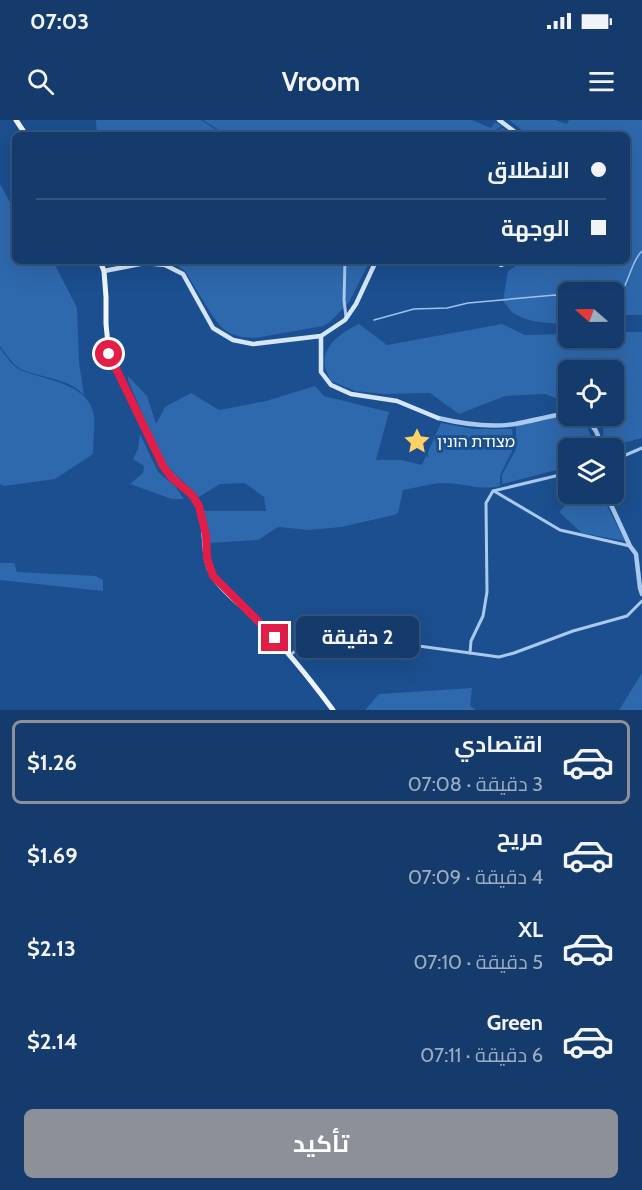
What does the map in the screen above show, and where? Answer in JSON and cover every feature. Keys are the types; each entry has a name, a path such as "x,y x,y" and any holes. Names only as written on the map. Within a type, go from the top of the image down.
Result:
{"main road":[{"path":"499,120 515,132"},
{"path":"101,264 104,271 109,354 163,466 171,477 192,495 199,506 206,535 207,558 213,576 291,654 333,710"},
{"path":"104,271 140,264"},
{"path":"152,264 165,266 183,274 213,328 233,340 253,344 321,336 346,318 357,304 375,264"},
{"path":"321,336 321,372 331,385 351,394 397,401 438,418"}],"street":[{"path":"345,264 346,318"},
{"path":"438,418 461,424 498,425 558,415"},
{"path":"624,456 642,448"},
{"path":"470,653 471,641 483,616 486,600 488,574 486,503 493,491 558,475"},
{"path":"493,491 560,531 630,546"},
{"path":"611,504 636,554 642,594"},
{"path":"291,654 306,644 331,641 404,644 499,657 573,631 627,616 642,601"}],"shaded area":[{"path":"96,120 201,120 219,132 97,132"},
{"path":"203,120 472,120 491,128 495,122 502,126 492,132 221,132"},
{"path":"509,120 555,120 567,124 569,120 642,120 642,315 624,315 624,282 558,282 558,323 532,321 518,316 503,301 508,271 517,264 630,264 630,132 524,132"},
{"path":"503,128 508,132 493,132"},
{"path":"0,184 12,206 12,264 55,264 77,308 79,362 84,395 71,385 19,368 0,346"},
{"path":"175,264 368,264 349,302 330,322 323,326 255,338 229,333 220,326 185,271"},
{"path":"359,324 387,345 502,324 525,335 558,334 558,348 624,348 624,332 642,332 642,438 624,443 624,438 603,438 603,429 606,426 624,426 624,360 558,360 558,399 545,394 505,396 459,414 430,393 383,394 355,391 331,381 325,369 326,353 334,341"},
{"path":"0,348 19,369 76,390 91,405 94,416 93,454 55,479 4,486 0,484"},
{"path":"128,376 147,396 156,424 165,407 191,393 219,410 266,401 315,386 324,396 389,412 376,460 401,460 422,465 441,423 473,429 512,429 514,447 500,475 500,486 486,488 448,483 426,485 403,490 398,513 394,515 341,527 309,530 278,527 258,540 209,543 203,511 266,511 264,497 245,483 220,484 199,497 167,466 160,456"},
{"path":"558,417 558,426 586,426 591,438 558,438 558,470 502,484 502,475 516,449 516,426"},
{"path":"140,434 158,472 175,486 184,499 172,499 130,484 143,473 144,466 133,459 138,449"},
{"path":"567,504 606,504 625,541 582,533 559,512"},
{"path":"0,563 14,563 17,572 96,576 103,580 103,591 0,580"},
{"path":"642,673 642,710 619,710 621,707"},
{"path":"472,688 470,706 476,710 365,710 379,694"}],"waterway":[{"path":"624,287 642,251"},
{"path":"374,320 414,309 447,308 468,303 558,296"}],"place":[{"name":"מצודת הונין","path":"417,441"}],"route":[{"path":"109,354 158,458 171,477 192,495 199,506 206,535 207,558 213,576 275,638"}]}
